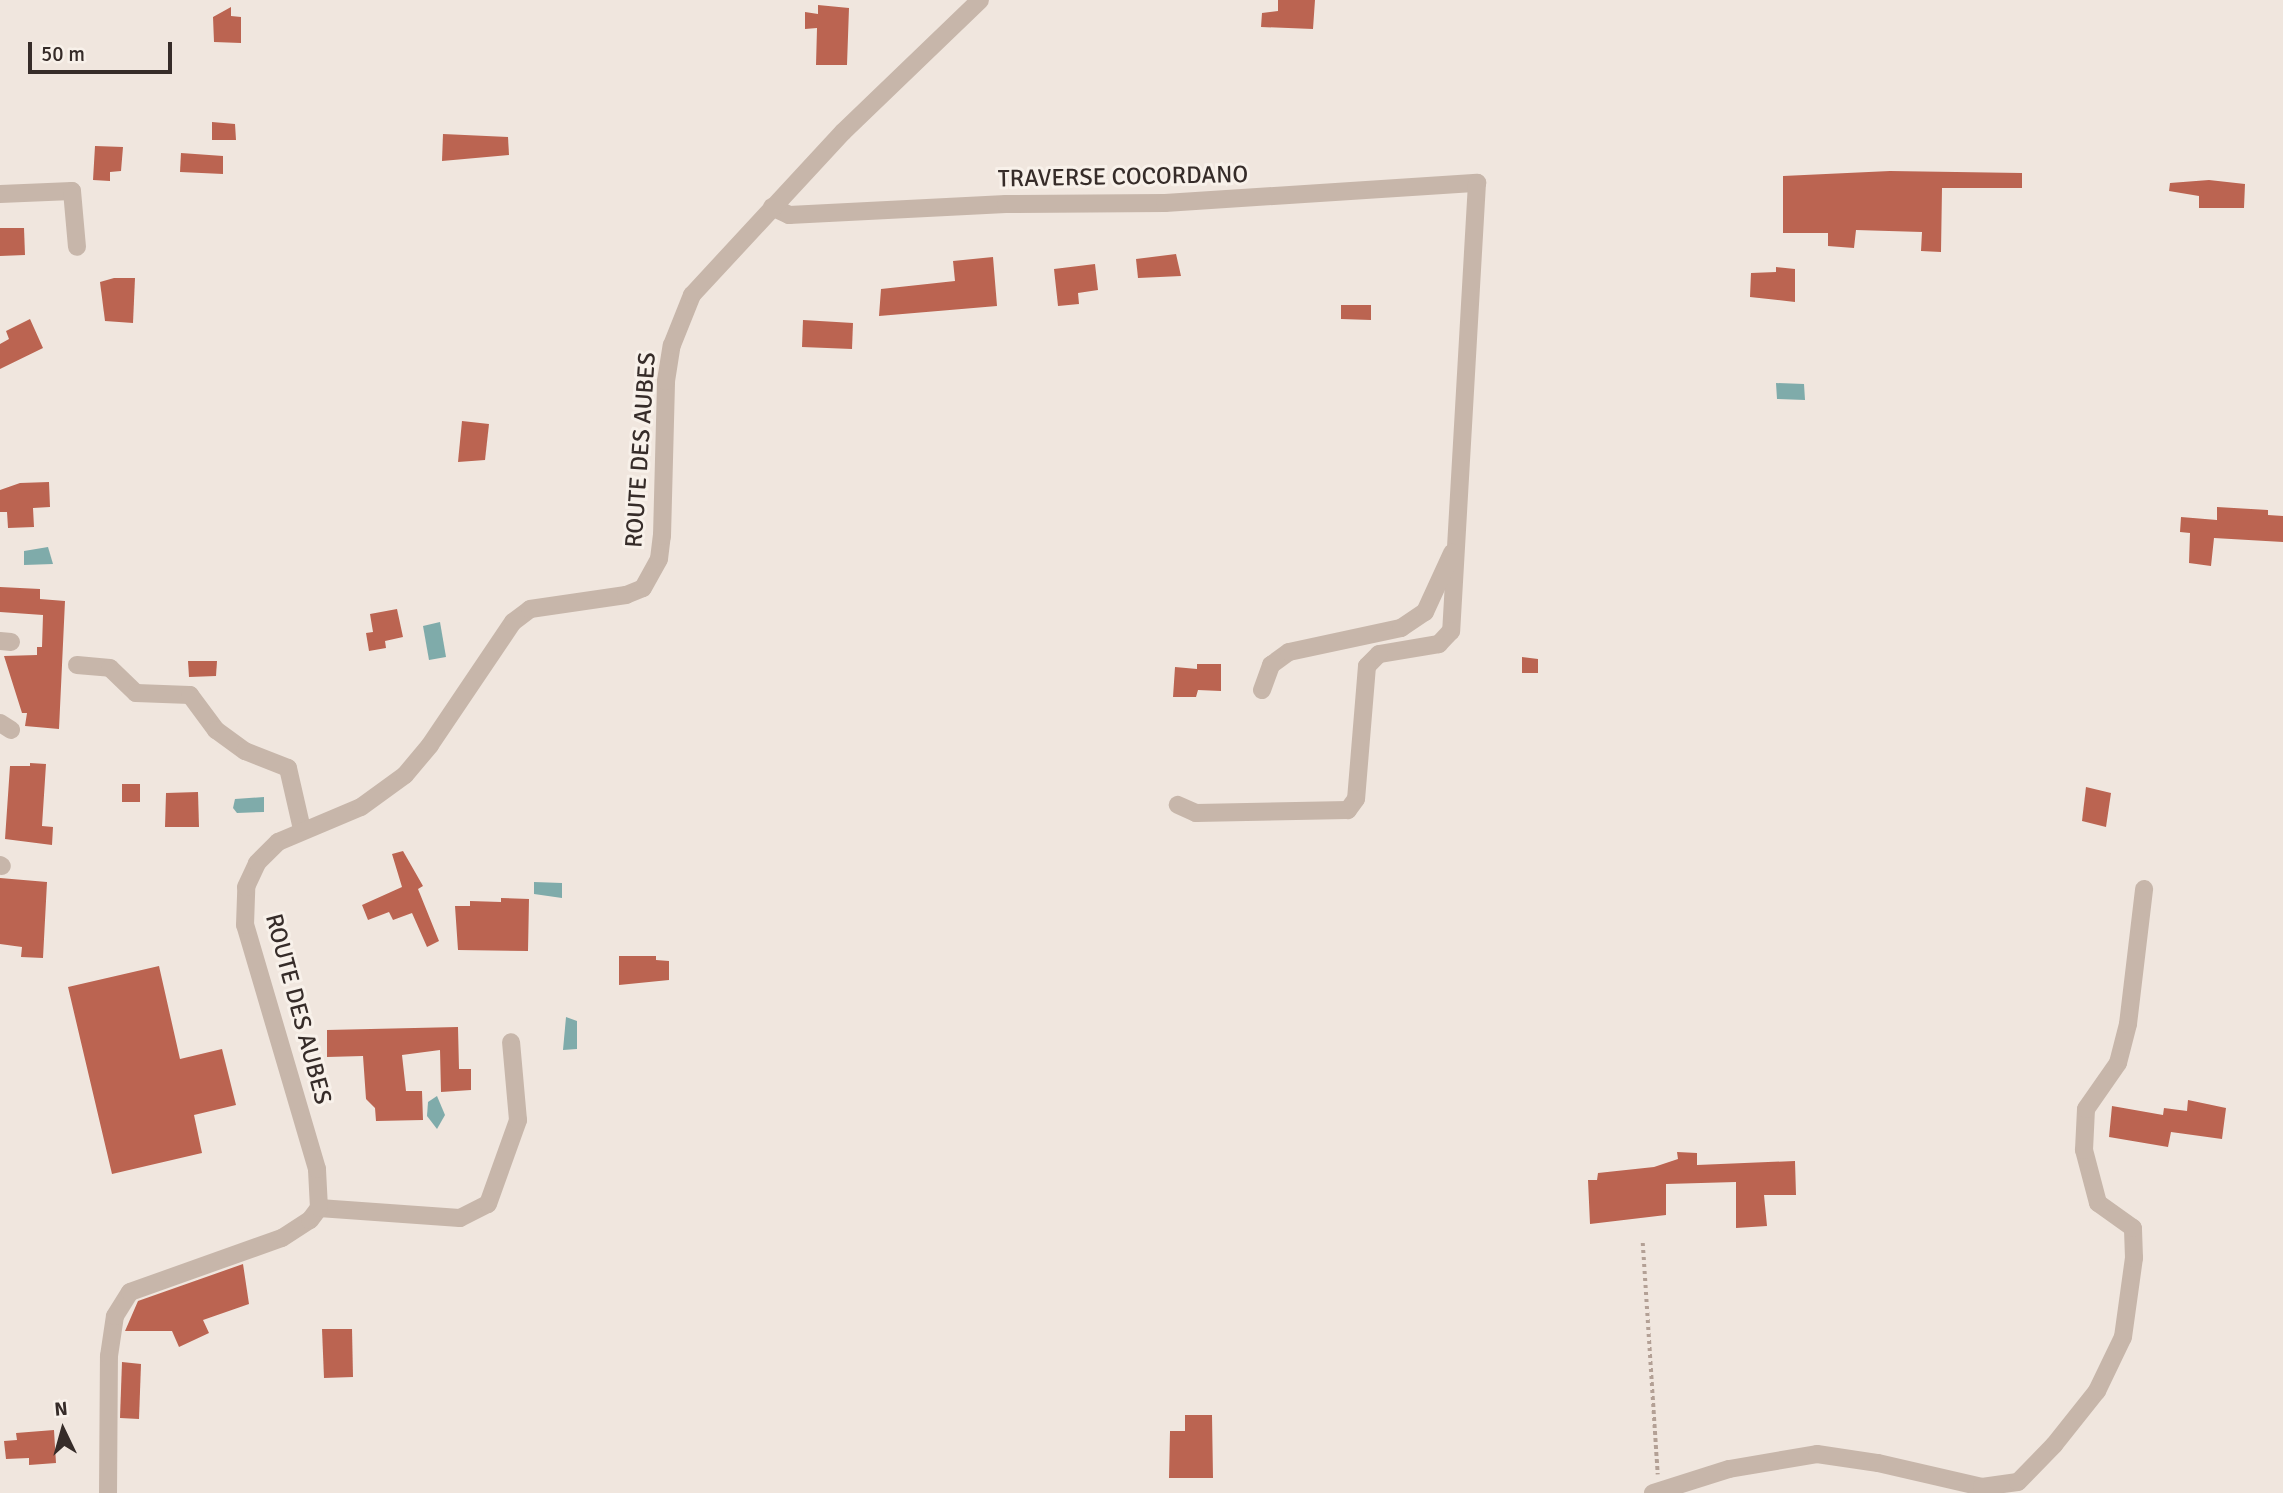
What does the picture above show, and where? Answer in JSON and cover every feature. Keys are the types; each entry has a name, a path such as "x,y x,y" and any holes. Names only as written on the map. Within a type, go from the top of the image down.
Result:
{"street":[{"name":"ROUTE DES AUBES","path":"319,1208 317,1169 245,925 246,887 257,863 302,829 361,807 405,775 513,622 530,609 626,595 643,588 659,559 666,381 680,320 706,276 980,0"},
{"name":"TRAVERSE COCORDANO","path":"772,207 789,215 1006,204 1166,203 1477,183 1454,550"},
{"path":"0,194 72,191 77,247"},
{"path":"1262,690 1271,665 1289,652 1401,628 1425,612 1454,550"},
{"path":"1178,805 1196,813 1348,810 1356,799 1367,666 1379,654 1439,644 1451,631 1454,550"},
{"path":"77,665 110,668 136,694 190,695 216,730 245,751 288,768 302,829"},
{"path":"1656,1492 1729,1469 1817,1454 1878,1463 1982,1488 2018,1482 2054,1445 2097,1391 2123,1337 2134,1258 2133,1228 2098,1203 2084,1150 2086,1109 2118,1063 2127,1024 2144,889"},
{"path":"108,1493 109,1356 115,1316 130,1292 282,1238 310,1220 319,1208 460,1218 488,1204 518,1120 511,1042"}],"path":[{"path":"1643,1243 1656,1492"}],"water":[{"path":"1776,383 1804,384 1805,400 1777,399"},
{"path":"48,547 53,564 24,565 24,551"},
{"path":"440,622 446,657 429,660 423,626"},
{"path":"264,797 264,812 237,813 233,808 235,799"},
{"path":"534,882 562,883 562,898 534,894"},
{"path":"566,1017 577,1021 577,1049 563,1050"},
{"path":"437,1096 445,1115 437,1129 427,1116 428,1102"}],"building":[{"path":"1278,0 1315,0 1313,29 1261,27 1262,13 1278,11"},
{"path":"818,5 849,8 847,65 816,65 817,28 805,29 805,12 818,14"},
{"path":"231,7 231,16 241,17 241,43 214,42 213,17"},
{"path":"212,122 235,124 236,140 212,140"},
{"path":"443,134 508,137 509,155 442,161"},
{"path":"95,146 123,147 121,171 110,172 110,181 93,180"},
{"path":"181,153 223,156 223,174 180,172"},
{"path":"1890,171 2022,173 2022,188 1942,188 1941,252 1921,251 1922,232 1856,230 1854,248 1828,246 1828,233 1783,233 1783,176"},
{"path":"2209,180 2245,184 2244,208 2199,208 2199,196 2169,191 2170,183"},
{"path":"0,228 24,228 25,255 0,256"},
{"path":"1176,254 1181,276 1138,278 1136,259"},
{"path":"993,257 997,306 879,316 881,289 955,281 953,261"},
{"path":"1095,264 1098,290 1078,293 1079,304 1058,306 1054,269"},
{"path":"1776,267 1795,269 1795,302 1750,297 1751,273 1776,272"},
{"path":"114,278 135,278 133,323 105,321 100,282"},
{"path":"1341,305 1371,305 1371,320 1341,319"},
{"path":"30,319 43,348 0,369 0,344 9,339 6,331"},
{"path":"803,320 853,323 852,349 802,347"},
{"path":"462,421 489,424 485,460 458,462"},
{"path":"49,482 50,507 33,508 34,527 8,528 7,512 0,512 0,490 20,483"},
{"path":"2217,507 2268,510 2268,515 2283,516 2283,542 2214,538 2211,566 2189,563 2190,533 2180,532 2181,517 2217,520"},
{"path":"0,587 40,589 40,599 65,601 59,729 25,726 27,713 22,713 4,656 37,655 37,647 42,647 43,615 0,612"},
{"path":"397,609 403,637 385,641 386,648 369,651 366,633 373,632 370,614"},
{"path":"1522,657 1538,659 1538,673 1522,673"},
{"path":"188,661 217,661 216,676 189,677"},
{"path":"1197,664 1221,664 1221,691 1198,690 1196,697 1173,697 1175,667 1197,669"},
{"path":"30,763 46,764 42,826 53,827 52,845 5,839 10,766 30,766"},
{"path":"122,784 140,784 140,802 122,802"},
{"path":"2086,787 2111,793 2106,827 2082,821"},
{"path":"198,792 199,827 165,827 166,793"},
{"path":"403,851 423,886 418,889 439,941 427,947 412,913 393,920 389,912 368,920 362,905 402,887 392,854"},
{"path":"0,878 47,882 43,958 21,957 22,947 0,944"},
{"path":"501,898 529,899 528,951 458,950 455,906 470,906 470,901 501,902"},
{"path":"619,956 656,956 656,960 669,961 669,980 619,985"},
{"path":"159,966 180,1059 222,1049 236,1105 194,1115 202,1153 112,1174 68,987"},
{"path":"458,1027 459,1069 471,1069 471,1090 441,1092 440,1050 402,1055 406,1091 422,1091 423,1120 376,1121 375,1108 366,1099 363,1056 327,1057 327,1030"},
{"path":"2188,1100 2226,1108 2222,1139 2171,1132 2168,1147 2109,1137 2112,1106 2163,1115 2164,1108 2187,1111"},
{"path":"1677,1152 1697,1153 1697,1165 1795,1161 1796,1195 1764,1195 1767,1226 1736,1228 1736,1182 1666,1184 1666,1215 1590,1224 1588,1180 1597,1180 1598,1173 1654,1167 1678,1159"},
{"path":"243,1264 249,1304 203,1320 209,1333 179,1347 172,1331 125,1331 138,1301"},
{"path":"322,1329 352,1329 353,1377 324,1378"},
{"path":"122,1362 141,1364 139,1419 120,1418"},
{"path":"1185,1415 1212,1415 1213,1478 1169,1478 1170,1431 1185,1431"},
{"path":"54,1430 56,1463 29,1465 29,1458 6,1459 4,1441 17,1440 16,1433"}]}
